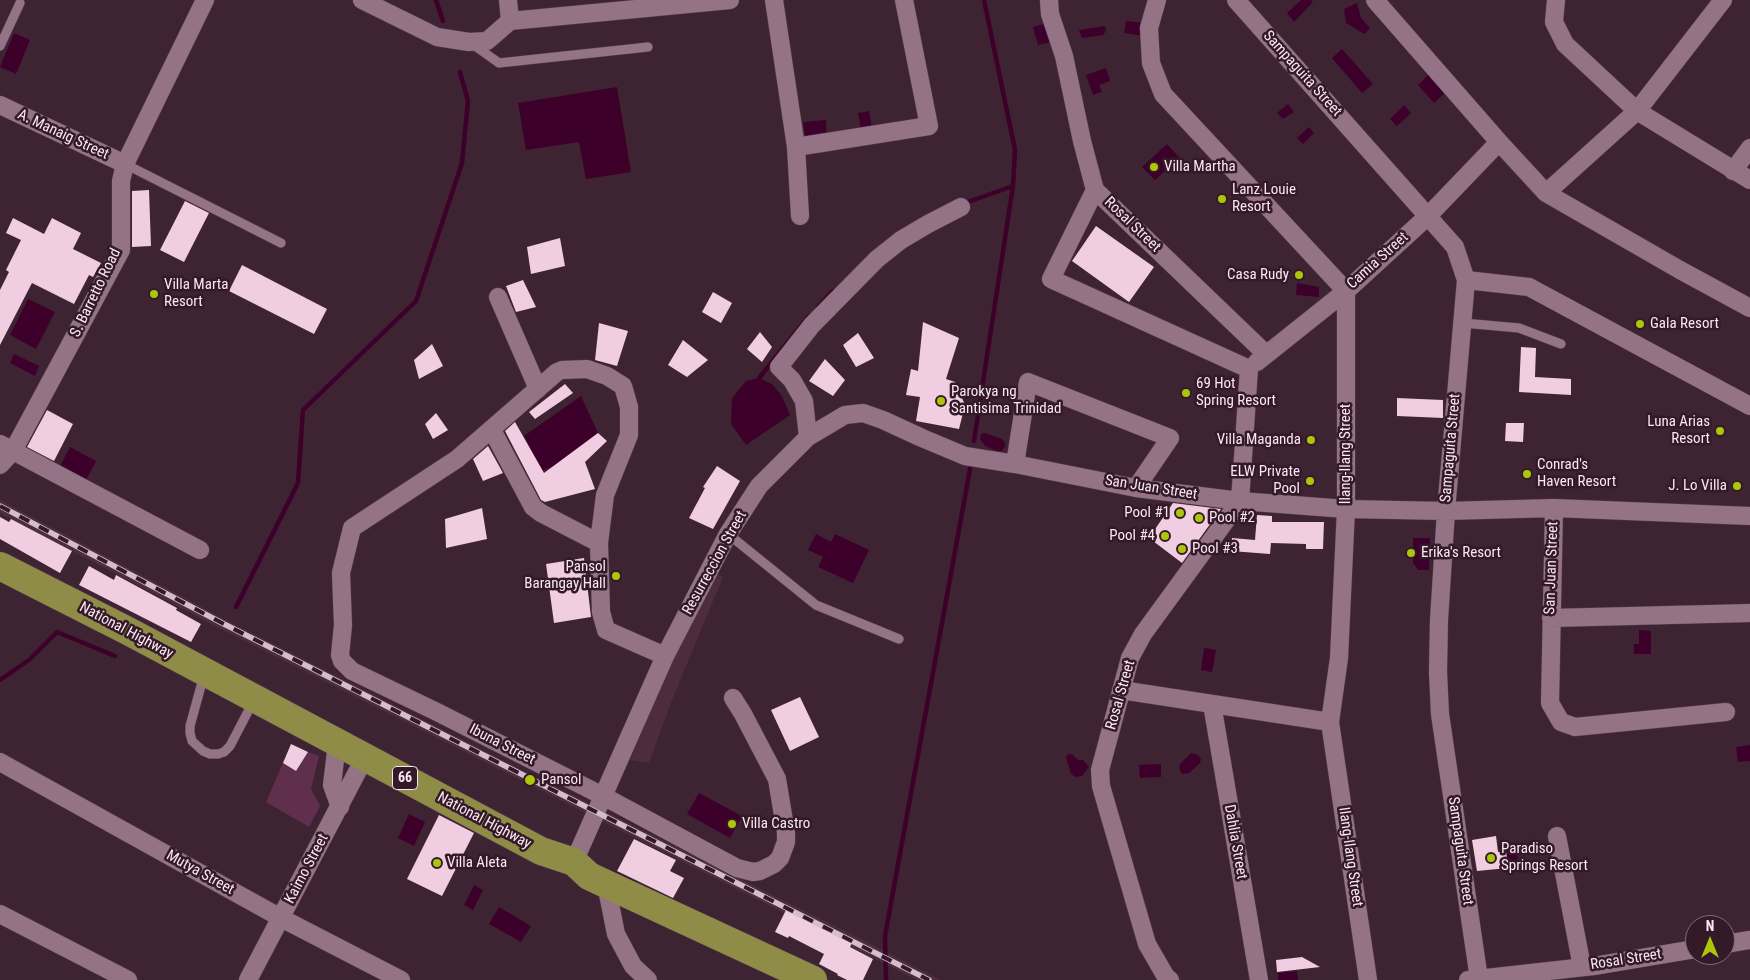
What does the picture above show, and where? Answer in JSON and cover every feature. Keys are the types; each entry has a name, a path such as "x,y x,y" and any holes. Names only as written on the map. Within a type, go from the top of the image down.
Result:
{"main road":[{"name":"National Highway","path":"0,566 128,631 541,851 574,862 590,876 813,980"}],"street":[{"name":"S. Barretto Road","path":"0,465 6,447 121,250 121,181 125,164 205,0"},
{"path":"362,0 437,37 469,42 487,41 510,21 730,0"},
{"path":"508,0 510,21"},
{"path":"774,0 796,147 800,216"},
{"path":"796,147 929,126 904,0"},
{"name":"Rosal Street","path":"1049,0 1050,14 1064,56 1082,141 1095,190 1266,354"},
{"path":"1157,0 1149,28 1151,63 1163,94 1346,291"},
{"name":"Sampaguita Street","path":"1236,0 1454,247 1466,280 1446,511 1439,620 1438,672 1440,714 1473,979"},
{"path":"1375,0 1499,142 1546,192 1680,270 1750,308"},
{"path":"1556,0 1554,22 1565,44 1637,111 1750,180"},
{"path":"1546,192 1637,111 1723,0"},
{"name":"A. Manaig Street","path":"0,105 125,164"},
{"name":"Camia Street","path":"1249,369 1346,291 1428,216 1499,142"},
{"path":"1733,171 1750,148"},
{"path":"1095,190 1051,279 1249,369 1240,501"},
{"path":"808,438 804,400 792,380 779,368 812,325 877,259 901,240 961,207"},
{"path":"1466,280 1529,287 1750,406"},
{"name":"Ilang-Ilang Street","path":"1346,291 1346,509 1338,658 1330,722 1368,980"},
{"path":"498,297 538,389"},
{"name":"Ibuna Street","path":"599,543 605,495 629,435 629,407 623,386 607,376 587,369 572,369 557,372 457,459 352,528 341,573 343,625 340,655 342,661 352,671 603,796 738,868 752,872 767,868 780,858 786,842 786,833 777,779 744,714 733,698"},
{"path":"1015,464 1028,382 1170,438 1136,488"},
{"name":"Resurreccion Street","path":"574,862 665,656 728,534 759,486 808,438 845,415 863,414 883,420 965,456"},
{"path":"492,430 533,507 599,543 601,612 606,630 665,656"},
{"path":"6,447 200,550"},
{"name":"San Juan Street","path":"965,456 1136,488 1240,501 1346,509 1446,511 1554,508 1550,618 1550,703 1560,722 1575,727 1726,712"},
{"name":"Rosal Street","path":"1170,980 1166,977 1147,944 1101,786 1100,770 1130,658 1143,634 1240,501"},
{"path":"1554,508 1750,516"},
{"path":"1550,618 1750,613"},
{"path":"1121,690 1330,722"},
{"name":"Dahlia Street","path":"1212,704 1259,980"},
{"path":"337,743 332,785 340,807"},
{"name":"Kaimo Street","path":"248,980 365,758"},
{"name":"Mutya Street","path":"0,762 281,918 401,980"},
{"path":"1557,836 1582,967"},
{"path":"606,884 616,934 633,966 648,980"},
{"path":"0,914 128,980"},
{"path":"1735,942 1750,940"},
{"name":"Rosal Street","path":"1473,979 1582,967 1685,951"}],"lane":[{"path":"0,46 20,3"},
{"path":"469,42 499,63 648,47"},
{"path":"125,164 281,243"},
{"path":"1463,323 1518,328 1561,344"},
{"path":"728,534 816,604 899,639"},
{"path":"205,673 190,726 192,741 202,751 210,754 224,752 230,746 255,699"}],"shaded area":[{"path":"1301,0 1311,0 1313,2 1294,22 1287,13"},
{"path":"1357,3 1361,18 1370,28 1364,34 1346,23 1344,9"},
{"path":"1126,21 1146,23 1145,36 1124,33"},
{"path":"1047,23 1051,42 1038,45 1033,27"},
{"path":"1105,26 1106,31 1103,35 1082,38 1079,30"},
{"path":"14,33 30,40 16,74 0,67"},
{"path":"1342,49 1373,84 1362,93 1332,58"},
{"path":"1106,68 1110,81 1099,85 1102,92 1093,95 1086,75"},
{"path":"1430,73 1447,91 1434,103 1418,85"},
{"path":"617,87 631,172 586,179 579,142 526,150 518,103"},
{"path":"1288,104 1294,112 1283,119 1277,113"},
{"path":"1404,105 1411,113 1397,126 1390,119"},
{"path":"869,111 873,134 862,136 858,113"},
{"path":"826,120 827,139 806,142 803,122"},
{"path":"1309,127 1314,133 1303,144 1297,138"},
{"path":"1167,144 1180,158 1155,180 1142,167"},
{"path":"1297,283 1319,287 1319,297 1296,295"},
{"path":"28,299 55,312 36,349 10,335"},
{"path":"14,354 39,366 35,376 10,363"},
{"path":"759,378 772,384 782,396 790,415 746,445 731,424 732,398 746,381"},
{"path":"581,396 598,433 556,465 542,471 524,436"},
{"path":"985,433 1002,439 1006,445 1002,451 985,446 980,439 981,434"},
{"path":"70,447 96,461 86,480 60,466"},
{"path":"0,500 224,619 940,980 917,980 219,628 0,513"},
{"path":"816,534 831,542 835,534 869,550 853,583 818,567 823,557 808,550"},
{"path":"1413,538 1430,538 1429,570 1418,570 1413,563"},
{"path":"710,571 723,577 672,700 649,763 630,760"},
{"path":"1639,630 1651,631 1651,654 1634,654 1634,644 1639,644"},
{"path":"1204,648 1216,650 1212,672 1201,670"},
{"path":"1750,745 1750,761 1738,762 1736,747"},
{"path":"308,752 319,756 311,789 320,806 309,827 266,802 283,763 296,771"},
{"path":"1191,753 1198,755 1201,759 1200,763 1189,773 1182,774 1179,768 1180,764"},
{"path":"1072,754 1078,760 1083,760 1089,767 1082,776 1076,777 1071,774 1066,757"},
{"path":"1161,764 1161,777 1140,778 1139,765"},
{"path":"699,793 742,816 730,838 687,814"},
{"path":"409,814 425,822 414,846 398,838"},
{"path":"1517,843 1518,864 1508,864 1506,851 1500,851 1499,845"},
{"path":"474,885 483,890 473,910 464,905"},
{"path":"499,907 531,926 521,942 489,924"},
{"path":"1297,971 1298,980 1278,980 1278,973"}],"building":[{"path":"149,190 151,246 132,247 132,191"},
{"path":"185,201 209,213 184,262 160,250"},
{"path":"13,218 44,234 52,218 81,233 73,249 101,263 93,277 89,275 74,304 32,283 0,345 0,290 9,272 6,270 21,240 6,233"},
{"path":"1096,226 1154,267 1129,302 1072,261"},
{"path":"560,238 565,266 531,274 527,247"},
{"path":"242,265 327,309 314,334 229,291"},
{"path":"523,280 536,307 516,312 506,286"},
{"path":"713,292 732,303 721,323 702,312"},
{"path":"923,322 959,338 946,379 955,382 965,405 959,429 916,421 920,397 906,395 911,369 918,371"},
{"path":"599,323 628,331 617,366 595,360"},
{"path":"760,332 772,347 762,362 747,349"},
{"path":"858,333 874,358 856,367 843,345"},
{"path":"683,340 708,360 687,377 668,365"},
{"path":"432,344 443,366 419,379 414,360"},
{"path":"1521,347 1536,348 1535,377 1571,379 1571,395 1519,392"},
{"path":"825,359 845,380 833,396 809,381"},
{"path":"565,384 573,393 535,419 529,412"},
{"path":"1397,398 1443,400 1443,418 1397,416"},
{"path":"47,410 73,424 54,461 27,447"},
{"path":"436,413 448,430 433,439 425,424"},
{"path":"515,422 544,473 598,433 607,441 585,462 595,489 545,502 541,500 505,431"},
{"path":"1506,423 1524,423 1523,442 1505,441"},
{"path":"488,446 503,473 483,481 473,459"},
{"path":"717,466 740,481 713,529 689,518 705,488 703,487"},
{"path":"1173,503 1221,509 1182,563 1149,538"},
{"path":"482,508 487,539 446,548 445,519"},
{"path":"1257,515 1272,516 1272,522 1324,522 1323,549 1306,549 1306,544 1271,543 1270,554 1231,551 1232,538 1255,540"},
{"path":"0,517 9,522 11,519 72,551 60,573 0,539"},
{"path":"584,558 591,617 554,623 546,564"},
{"path":"89,566 114,580 116,575 177,608 176,610 201,624 191,642 79,585"},
{"path":"800,697 819,737 790,751 771,710"},
{"path":"291,744 308,752 296,771 283,763"},
{"name":"Villa Aleta","path":"439,815 474,833 442,896 407,879"},
{"name":"Paradiso Springs Resort","path":"1496,836 1498,852 1506,851 1508,868 1477,871 1472,840"},
{"path":"634,839 676,860 670,871 684,878 673,898 617,871"},
{"path":"786,910 819,924 818,926 852,943 850,947 873,959 863,980 847,980 837,975 819,964 824,954 789,936 788,938 775,932"},
{"path":"1302,957 1320,967 1277,972 1276,960"}],"waterway":[{"path":"436,0 443,21"},
{"path":"974,441 1013,186 1015,150 984,0"},
{"path":"236,607 298,483 303,410 416,301 462,163 468,101 460,72"},
{"path":"962,204 1013,186"},
{"path":"818,307 833,291"},
{"path":"759,378 809,316"},
{"path":"886,980 885,936 970,469"},
{"path":"0,680 29,660 57,632 115,656"}],"railway":[{"path":"0,506 222,623 929,980"}],"place":[{"name":"Villa Martha","path":"1154,167"},
{"name":"Lanz Louie Resort","path":"1222,199"},
{"name":"Casa Rudy","path":"1299,275"},
{"name":"Villa Marta Resort","path":"154,294"},
{"name":"Gala Resort","path":"1640,324"},
{"name":"69 Hot Spring Resort","path":"1186,393"},
{"name":"Parokya ng Santisima Trinidad","path":"941,401"},
{"name":"Luna Arias Resort","path":"1720,431"},
{"name":"Villa Maganda","path":"1311,440"},
{"name":"Conrad's Haven Resort","path":"1527,474"},
{"name":"ELW Private Pool","path":"1310,481"},
{"name":"J. Lo Villa","path":"1737,486"},
{"name":"Pool #1","path":"1180,513"},
{"name":"Pool #2","path":"1199,518"},
{"name":"Pool #4","path":"1165,536"},
{"name":"Pool #3","path":"1182,549"},
{"name":"Erika's Resort","path":"1411,553"},
{"name":"Pansol Barangay Hall","path":"616,576"},
{"name":"Pansol","path":"530,780"},
{"name":"Villa Castro","path":"732,824"},
{"name":"Paradiso Springs Resort","path":"1491,858"},
{"name":"Villa Aleta","path":"437,863"}]}
